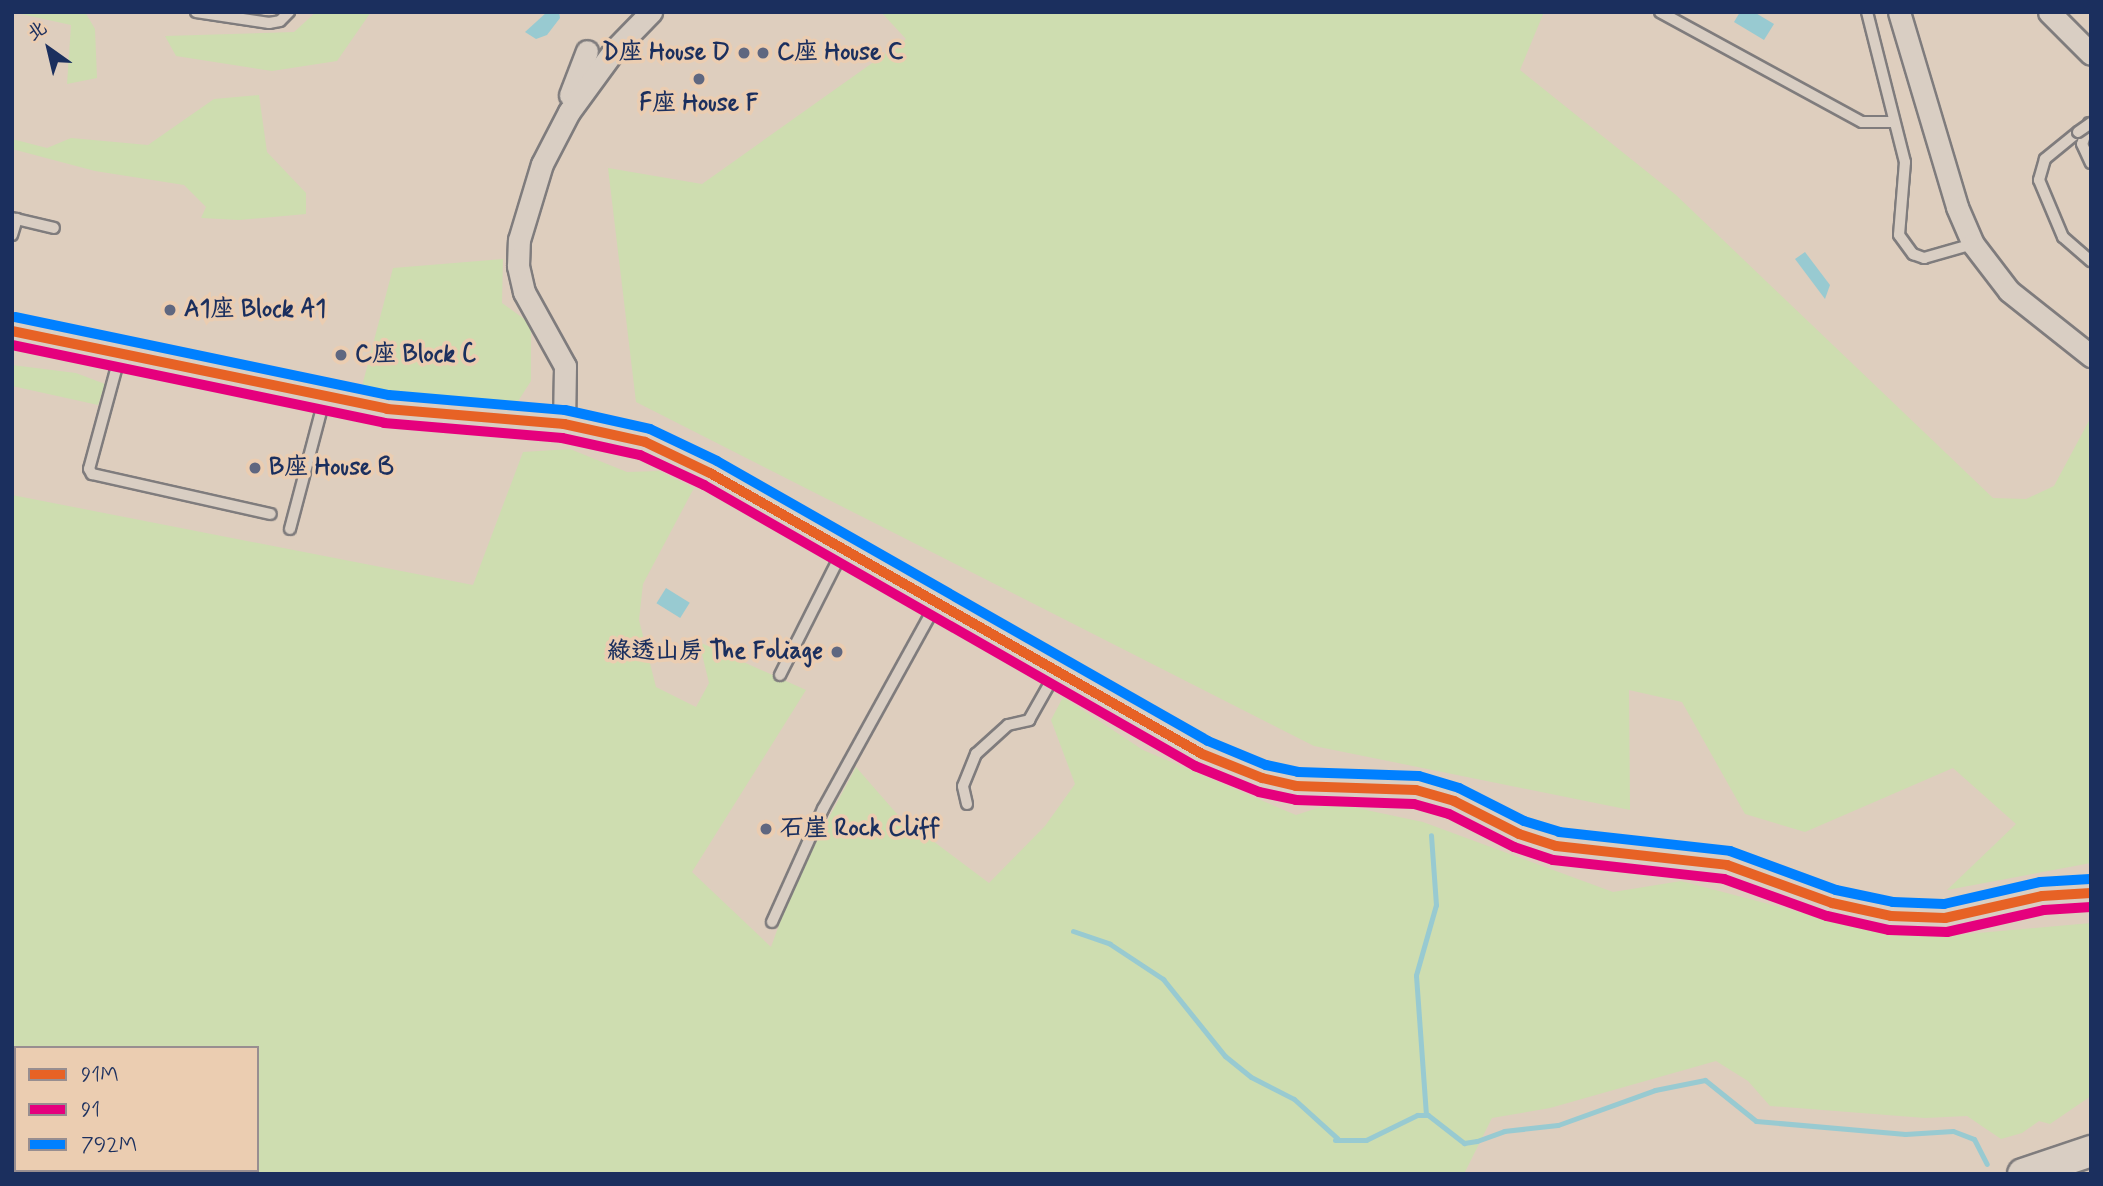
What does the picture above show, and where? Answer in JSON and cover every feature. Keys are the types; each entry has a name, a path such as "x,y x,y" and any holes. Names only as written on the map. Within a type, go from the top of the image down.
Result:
{"main road":[{"path":"12,331 414,414 564,424 607,431 662,449 1202,754 1243,772 1296,786 1416,790 1454,801 1519,834 1556,846 1727,865 1832,903 1900,917 1954,917 2042,896 2091,893"},
{"path":"2028,1173 2091,1151"}],"street":[{"path":"564,424 565,366 524,292 518,266 522,226 545,157 584,89 651,12"},
{"path":"1899,12 1957,207 1973,244 2010,291 2091,356"},
{"path":"2049,12 2091,54"},
{"path":"545,157 543,133 549,118 566,102 587,51"}],"lane":[{"path":"196,12 269,23 279,21 289,12"},
{"path":"1660,12 1862,122 1894,122"},
{"path":"1867,12 1902,150 1906,175 1898,224 1905,246 1913,254 1935,258 1973,244"},
{"path":"2091,122 2045,159 2039,180 2063,237 2091,261"},
{"path":"2091,122 2082,144 2091,163"},
{"path":"12,235 15,218 54,228"},
{"path":"120,355 89,469 92,474 271,514"},
{"path":"290,529 325,397"},
{"path":"780,675 844,550"},
{"path":"772,922 823,809 937,603"},
{"path":"967,804 963,786 976,754 1008,725 1028,720 1057,672"}],"green space":[{"path":"12,12 85,12 95,29 97,78 67,84 71,25"},
{"path":"316,12 371,12 337,61 272,71 176,56 165,36 294,32"},
{"path":"881,12 1544,12 1520,70 1676,195 1993,498 2026,499 2054,486 2091,417 2091,863 1947,890 2016,824 1953,768 1805,832 1745,814 1682,702 1629,690 1630,810 1314,746 636,402 608,168 702,184 906,39"},
{"path":"259,95 267,152 306,193 306,214 239,220 201,218 206,207 184,185 95,171 12,149 12,139 47,148 71,138 148,145 214,99"},
{"path":"503,259 502,303 531,324 531,381 513,409 438,404 361,390 393,268"},
{"path":"12,365 76,373 105,384 98,405 12,386"},
{"path":"570,449 627,472 659,471 694,488 643,584 639,620 656,687 696,707 709,683 699,642 806,690 692,872 771,947 795,881 856,767 897,814 989,883 1045,826 1075,784 1051,720 1063,697 1143,750 1296,815 1333,803 1423,822 1613,892 1681,881 1863,929 1944,936 2091,923 2091,1096 2050,1124 2039,1121 2022,1133 2001,1139 1967,1116 1925,1118 1770,1106 1748,1081 1716,1061 1550,1108 1492,1118 1464,1174 12,1174 12,495 473,585 523,452"}],"water":[{"path":"547,12 559,12 560,18 547,35 536,39 525,32"},
{"path":"1740,12 1754,12 1774,24 1764,40 1734,22"},
{"path":"1805,252 1830,285 1825,299 1795,259"},
{"path":"666,588 690,603 680,618 656,603"}],"waterway":[{"path":"1426,1115 1416,975 1436,905 1431,835"},
{"path":"1073,931 1110,944 1163,979 1225,1056 1251,1077 1294,1099 1338,1139"},
{"path":"1335,1140 1366,1140 1417,1115 1428,1115 1464,1143 1477,1141 1504,1131 1558,1125 1655,1090 1705,1080 1756,1121 1905,1134 1953,1131 1974,1139 1987,1164"}],"transit line":[{"name":"792M","path":"15,317 389,395 565,410 650,429 717,461 1208,741 1266,765 1298,772 1419,776 1459,788 1524,821 1559,832 1730,851 1836,890 1893,902 1944,904 2040,882 2090,879"},
{"name":"91M","path":"12,331 387,409 564,424 645,442 710,473 1202,754 1262,778 1296,786 1416,790 1454,801 1519,834 1556,846 1727,865 1832,903 1891,916 1945,918 2042,896 2091,893"},
{"name":"91","path":"12,345 384,423 562,438 640,455 704,485 1195,766 1259,792 1296,800 1414,804 1449,814 1514,847 1553,860 1724,879 1827,916 1889,930 1947,932 2044,910 2091,907"}],"place":[{"name":"D座 House D","path":"744,53"},
{"name":"C座 House C","path":"763,53"},
{"name":"F座 House F","path":"699,79"},
{"name":"A1座 Block A1","path":"170,310"},
{"name":"C座 Block C","path":"341,355"},
{"name":"B座 House B","path":"255,468"},
{"name":"綠透山房 The Foliage","path":"837,652"},
{"name":"石崖 Rock Cliff","path":"766,829"}]}
